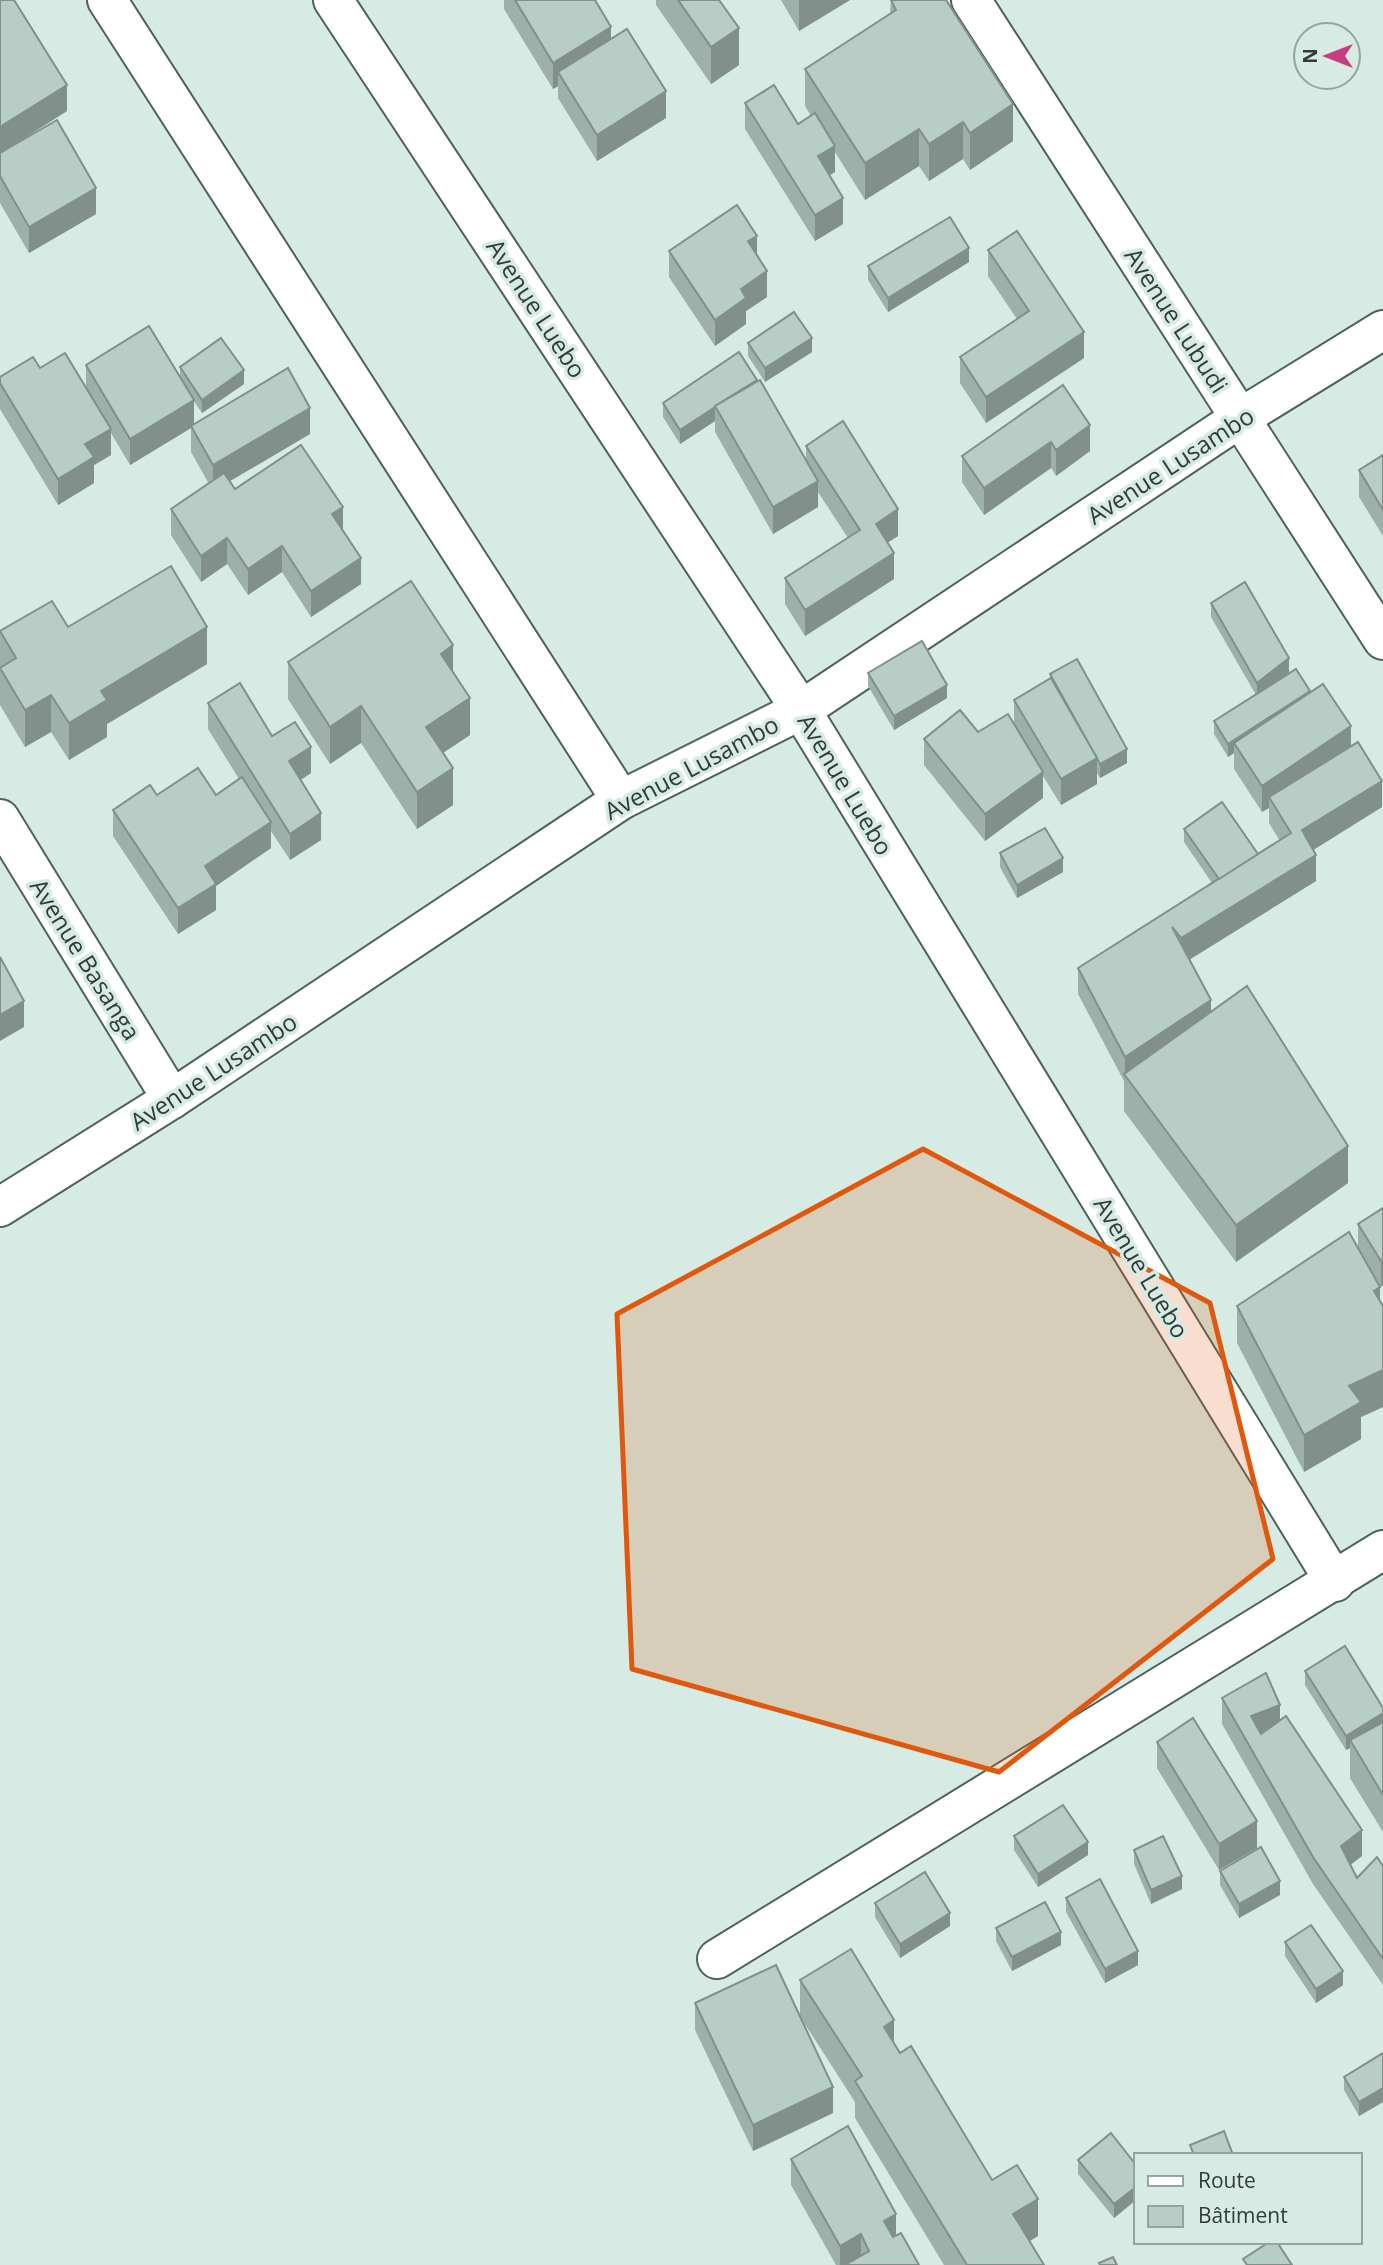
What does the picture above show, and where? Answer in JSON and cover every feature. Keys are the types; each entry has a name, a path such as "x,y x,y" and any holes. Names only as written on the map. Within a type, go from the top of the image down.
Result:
{"street":[{"path":"107,0 621,800"},
{"name":"Avenue Luebo","path":"333,0 801,710 1335,1582"},
{"name":"Avenue Lubudi","path":"971,0 1383,640"},
{"name":"Avenue Lusambo","path":"0,1207 172,1099 621,800 801,710 1240,418 1383,330"},
{"name":"Avenue Basanga","path":"0,819 172,1099"},
{"path":"718,1959 1335,1582 1383,1550"}],"highlighted area":[{"path":"923,1149 1210,1303 1273,1559 999,1772 632,1669 617,1314"}],"building":[{"path":"0,0 14,0 67,85 0,127"},
{"path":"515,0 595,0 611,27 553,63"},
{"path":"678,0 719,0 739,28 711,47"},
{"path":"891,0 946,0 1013,104 970,133 963,122 929,144 919,129 865,163 805,69 896,10"},
{"path":"627,29 666,91 597,135 558,72"},
{"path":"774,85 798,124 815,113 835,146 818,156 843,198 815,215 745,103"},
{"path":"57,120 96,188 29,227 0,176 0,153"},
{"path":"737,205 757,236 748,241 767,271 741,289 746,298 715,320 669,251"},
{"path":"950,217 969,248 888,298 868,266"},
{"path":"1017,231 1084,332 986,397 960,357 1029,311 988,250"},
{"path":"794,312 812,338 765,368 748,343"},
{"path":"149,326 194,400 130,439 86,365"},
{"path":"221,338 244,370 202,400 180,367"},
{"path":"739,352 757,380 680,430 663,403"},
{"path":"65,353 111,429 85,444 94,457 58,479 0,383 0,377 33,357 40,368"},
{"path":"288,368 310,408 213,465 191,426"},
{"path":"760,380 818,481 773,507 715,406"},
{"path":"1063,385 1090,425 1056,450 1051,442 984,488 962,456"},
{"path":"843,421 898,509 876,524 894,553 805,610 785,578 860,530 806,446"},
{"path":"301,445 343,507 332,514 361,558 311,591 282,546 248,569 227,538 201,556 171,509 224,473 235,489"},
{"path":"1383,455 1383,510 1359,470"},
{"path":"171,566 207,627 101,691 107,700 69,723 51,695 25,710 0,668 16,658 0,631 52,601 68,627"},
{"path":"411,581 453,645 441,654 470,698 426,727 453,768 417,792 361,706 330,727 288,662"},
{"path":"1245,582 1289,658 1257,683 1211,603"},
{"path":"922,641 947,685 894,716 868,673"},
{"path":"1077,659 1127,749 1100,764 1050,674"},
{"path":"1296,669 1310,691 1228,744 1214,721"},
{"path":"1051,678 1097,758 1061,779 1014,700"},
{"path":"240,683 272,736 295,722 311,747 289,761 321,813 290,834 208,703"},
{"path":"1323,684 1351,726 1262,786 1234,743"},
{"path":"960,710 978,732 1008,714 1043,772 985,814 924,739"},
{"path":"1358,742 1382,781 1302,830 1316,855 1181,938 1172,927 1211,1000 1125,1057 1078,968 1291,833 1269,797"},
{"path":"198,768 216,795 242,777 271,822 205,866 216,884 178,908 113,810 150,785 157,795"},
{"path":"1222,802 1258,854 1219,879 1184,829"},
{"path":"1045,828 1063,858 1017,885 1000,853"},
{"path":"0,957 24,1001 0,1015"},
{"path":"1247,986 1348,1146 1236,1225 1124,1074"},
{"path":"1383,1208 1383,1259 1381,1261 1358,1224"},
{"path":"1349,1232 1380,1287 1374,1291 1383,1306 1383,1370 1349,1386 1361,1402 1304,1435 1237,1306"},
{"path":"1345,1646 1383,1708 1383,1713 1346,1736 1305,1671"},
{"path":"1266,1673 1280,1705 1251,1716 1261,1734 1286,1716 1362,1830 1341,1846 1357,1878 1377,1857 1383,1866 1383,1959 1313,1857 1222,1698"},
{"path":"1193,1718 1257,1821 1219,1844 1157,1742"},
{"path":"1383,1722 1383,1795 1350,1740"},
{"path":"1063,1805 1088,1842 1038,1874 1014,1836"},
{"path":"1163,1836 1182,1876 1151,1890 1134,1850"},
{"path":"1261,1847 1280,1881 1239,1904 1220,1871"},
{"path":"925,1872 950,1913 900,1944 875,1903"},
{"path":"1100,1879 1138,1951 1105,1969 1066,1898"},
{"path":"1045,1902 1061,1932 1012,1957 996,1928"},
{"path":"1311,1925 1343,1971 1316,1989 1285,1942"},
{"path":"851,1949 894,2020 884,2027 900,2053 911,2046 992,2180 1017,2165 1038,2199 1013,2214 1044,2265 967,2265 855,2081 862,2076 800,1980"},
{"path":"776,1965 833,2087 753,2125 695,2003"},
{"path":"1383,2053 1383,2088 1359,2102 1344,2077"},
{"path":"848,2126 896,2214 884,2221 893,2237 901,2233 919,2265 845,2265 869,2251 861,2234 840,2246 791,2159"},
{"path":"1224,2131 1232,2153 1193,2153 1190,2145"},
{"path":"1111,2133 1134,2162 1134,2189 1114,2204 1078,2160"},
{"path":"1266,2244 1278,2244 1292,2265 1247,2265 1243,2259"},
{"path":"1113,2257 1117,2265 1100,2265 1099,2263"}]}
